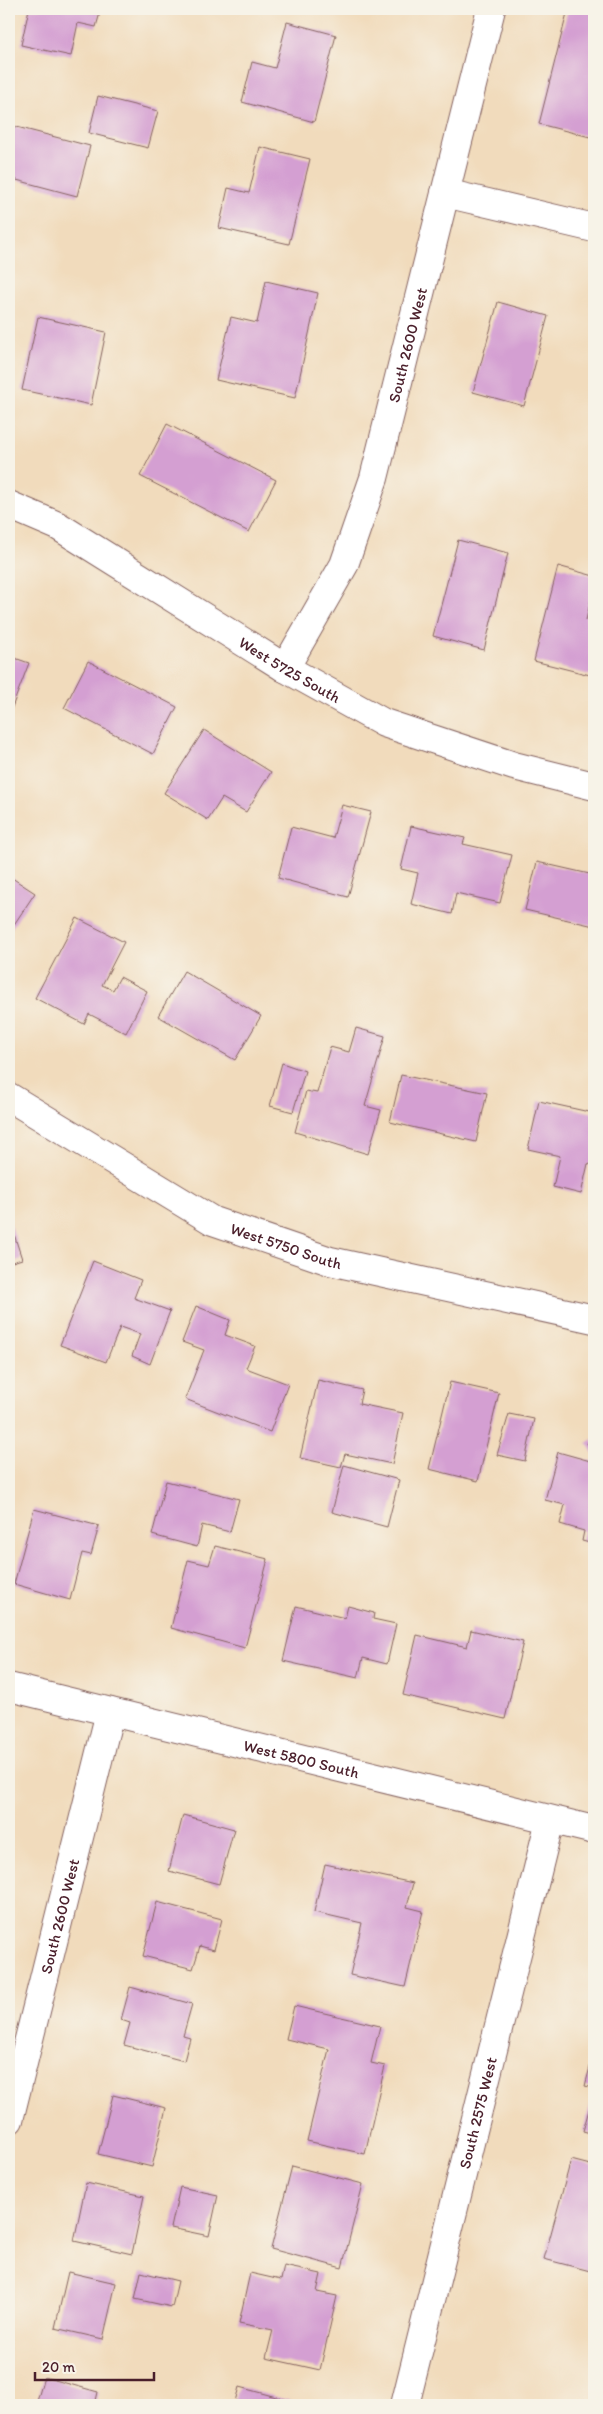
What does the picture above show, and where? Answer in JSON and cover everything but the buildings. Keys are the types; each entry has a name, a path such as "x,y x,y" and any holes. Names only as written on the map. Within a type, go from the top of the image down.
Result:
{"street":[{"name":"South 2600 West","path":"285,668 344,565 374,478 490,9"},
{"path":"445,193 594,228"},
{"name":"West 5725 South","path":"9,505 58,526 285,668 384,723 514,766 594,786"},
{"name":"West 5750 South","path":"9,1097 213,1220 330,1260 594,1319"},
{"name":"West 5800 South","path":"9,1687 594,1830"},
{"name":"South 2600 West","path":"9,2120 110,1712"},
{"name":"South 2575 West","path":"405,2405 550,1820"}]}
